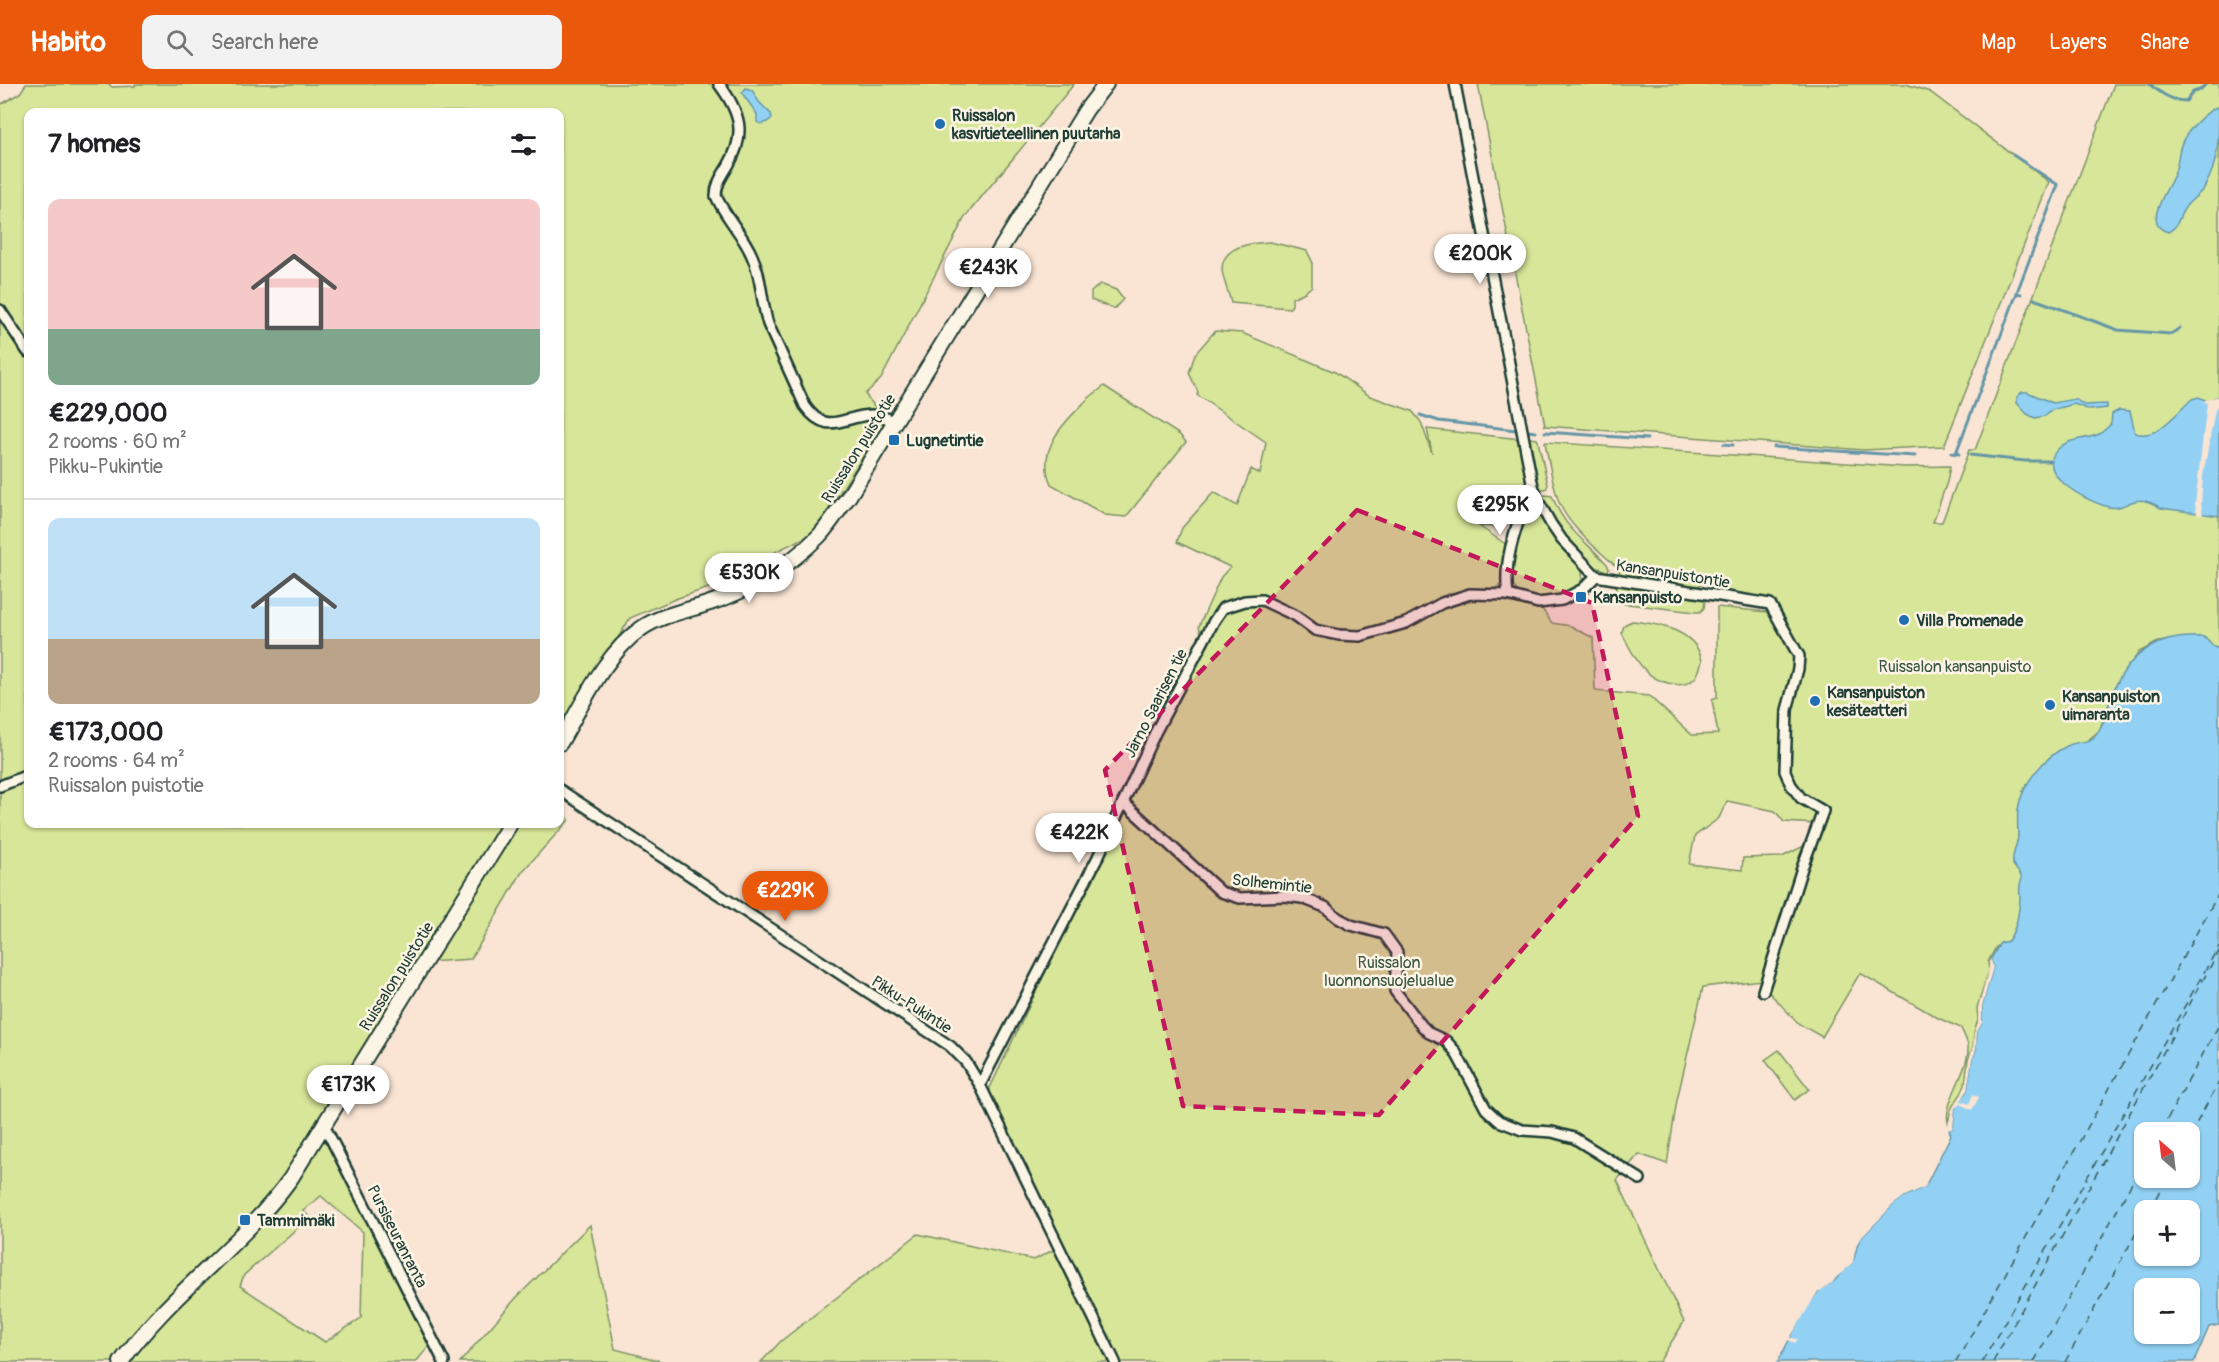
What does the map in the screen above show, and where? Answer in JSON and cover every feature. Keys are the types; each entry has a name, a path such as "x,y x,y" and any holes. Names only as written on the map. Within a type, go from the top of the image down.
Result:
{"street":[{"path":"719,84 736,113 740,123 740,133 737,148 719,182 716,196 752,255 758,272 768,324 805,406 811,414 829,423 841,423 872,415 894,421"},
{"name":"Ruissalon puistotie","path":"564,735 609,661 620,647 640,629 664,616 710,603 750,586 787,563 820,535 849,496 1086,110 1106,84"},
{"name":"Kansanpuistontie","path":"1455,84 1532,482 1538,501 1551,524 1562,540 1596,576 1770,604 1799,656 1798,669 1787,710 1785,771 1791,786 1801,798 1823,811 1798,879 1763,991"},
{"path":"0,310 24,346"},
{"path":"1508,595 1506,570 1509,551 1532,482"},
{"name":"Jarno Saarisen tie","path":"980,1085 1008,1035 1098,857 1155,733 1223,608 1245,601 1262,600 1296,615 1315,630 1360,636 1406,623 1457,597 1470,594 1508,595 1538,603 1552,602 1580,591 1596,576"},
{"path":"0,786 24,777"},
{"name":"Pikku-Pukintie","path":"564,793 950,1046 966,1062 980,1085 1115,1362"},
{"name":"Solhemintie","path":"1123,802 1221,892 1240,898 1285,896 1302,898 1325,907 1351,925 1384,934 1397,952 1395,991 1422,1026 1446,1041 1455,1051 1486,1109 1499,1121 1522,1130 1552,1132 1574,1138 1640,1179"},
{"name":"Ruissalon puistotie","path":"121,1362 162,1313 272,1203 291,1178 508,828"},
{"name":"Pursiseuranranta","path":"324,1125 444,1362"}],"highlighted area":[{"path":"1357,510 1592,603 1638,816 1379,1115 1183,1106 1105,770"}],"green space":[{"path":"26,84 109,84 112,87 135,86 135,84 1074,84 965,217 881,379 865,394 886,421 818,526 808,536 777,551 736,579 675,599 630,618 564,726 564,108 24,108 24,828 562,828 522,872 471,959 415,963 316,1128 323,1141 327,1142 429,1346 416,1362 0,1362 0,105 20,93","holes":["321,1196 363,1232 361,1318 325,1342 240,1286 244,1275 310,1217 303,1211"]},
{"path":"1478,84 1906,84 1930,92 2049,182 1944,446 1864,450 1545,426"},
{"name":"Ruissalon luonnonsuojelualue","path":"2114,84 2219,84 2219,649 2200,637 2158,642 2139,652 2117,683 2099,731 2084,743 2072,744 2061,750 2023,791 2013,861 2014,866 2022,875 2025,890 2014,938 1996,947 1988,962 1989,970 1977,1008 1978,1020 1968,1060 1965,1084 1952,1107 1948,1122 1949,1105 1968,1055 1968,1046 1961,1028 1938,1018 1860,973 1822,1037 1799,1024 1762,985 1761,980 1703,987 1677,1100 1667,1164 1639,1154 1617,1180 1684,1322 1659,1362 1119,1362 991,1103 990,1088 1207,634 1200,630 1199,626 1221,577 1230,567 1177,542 1182,528 1214,492 1237,506 1251,469 1260,474 1266,442 1197,395 1198,392 1189,373 1195,354 1215,331 1242,333 1335,372 1370,396 1412,411 1421,422 1432,453 1427,429 1521,439 1527,480 1524,484 1518,484 1515,508 1498,527 1479,526 1507,545 1501,584 1492,591 1489,597 1511,603 1540,606 1552,623 1571,626 1593,638 1596,691 1649,696 1692,735 1718,734 1712,700 1717,698 1717,607 1767,612 1768,600 1711,592 1711,583 1702,582 1697,589 1620,577 1619,569 1586,538 1564,512 1554,487 1545,442 1904,467 1950,466 1933,522 1942,522 1969,450 1975,450","holes":["1727,801 1775,811 1784,822 1815,824 1808,844 1782,857 1743,858 1742,870 1689,864 1695,836 1719,818"]},
{"path":"1270,242 1307,251 1312,261 1312,286 1292,298 1290,308 1231,303 1222,270 1227,255 1239,247"},
{"path":"1100,284 1116,290 1123,299 1114,309 1091,300 1091,292"},
{"path":"1104,386 1180,435 1186,442 1126,517 1105,515 1051,484 1047,471 1047,459 1055,436 1071,416"},
{"path":"1529,438 1538,441 1548,485 1546,489 1539,489"},
{"path":"1552,496 1569,526 1607,564 1609,569 1606,574 1604,570 1600,568 1599,570 1589,563 1565,538 1540,497"},
{"path":"1533,499 1550,532 1573,555 1582,571 1581,582 1574,590 1563,596 1537,599 1515,589 1511,579 1514,550"},
{"path":"1618,584 1702,597 1705,601 1704,608 1700,612 1695,612 1620,603 1616,586"},
{"path":"1633,621 1675,630 1692,642 1702,661 1695,678 1683,684 1676,684 1661,681 1649,673 1635,657 1622,633 1625,625"},
{"path":"564,813 569,820 564,826"},
{"path":"1779,1050 1809,1089 1795,1100 1765,1060"},
{"path":"590,1225 615,1349 664,1362 460,1362 516,1298"},
{"path":"918,1234 1034,1260 1055,1249 1111,1362 761,1362 781,1341"}],"water":[{"path":"746,88 752,90 759,102 771,114 772,118 769,121 763,124 757,122 757,114 742,93"},
{"path":"2219,106 2217,149 2209,179 2204,188 2188,203 2174,228 2168,232 2160,228 2157,214 2175,172 2183,140 2197,122"},
{"path":"2022,392 2053,403 2075,399 2084,405 2107,404 2107,408 2090,410 2074,404 2035,418 2027,414 2017,403 2017,397"},
{"path":"2219,396 2219,516 2161,508 2142,500 2113,508 2105,506 2075,492 2057,476 2052,467 2052,458 2062,445 2101,433 2111,424 2112,414 2119,410 2130,411 2135,433 2151,433 2166,424 2192,399 2199,397 2207,401"},
{"path":"2204,637 2219,649 2219,1325 2209,1327 2194,1362 1777,1362 1812,1300 1853,1261 1860,1239 1893,1205 1905,1196 1925,1187 1951,1135 1949,1130 1953,1128 1955,1108 1967,1091 1976,1050 1977,1032 1982,1023 1982,1007 1993,967 1991,959 2000,943 2008,941 2017,920 2022,879 2013,864 2013,858 2018,837 2018,809 2024,790 2035,772 2050,757 2071,744 2088,740 2096,735 2113,692 2128,666 2148,648 2174,639"}],"pier":[{"path":"2219,396 2203,476 2201,503 2203,515 2197,514 2195,504 2207,403 2203,401"},
{"path":"1991,959 1993,967 1982,1007 1982,1023 1977,1032 1976,1050 1967,1091 1961,1101 1969,1104 1973,1094 1979,1097 1972,1110 1960,1104 1955,1108 1953,1128 1949,1130 1951,1111 1965,1090 1979,1007"},
{"path":"1927,1183 1925,1187 1905,1196 1893,1205 1860,1239 1856,1245 1853,1262 1832,1283 1817,1293 1790,1338 1798,1339 1795,1343 1788,1340 1775,1362 1786,1337 1815,1292 1850,1262 1855,1241 1860,1235 1903,1193"}],"waterway":[{"path":"2149,84 2171,98 2181,101 2186,101 2193,92 2200,90 2206,84"},
{"path":"2013,155 2058,185 2017,292"},
{"path":"1956,453 2017,293 2021,294"},
{"path":"2034,299 2118,330 2171,334 2180,328"},
{"path":"1420,415 1439,421 1516,430"},
{"path":"1527,431 1536,432"},
{"path":"1545,432 1647,439"},
{"path":"1724,444 1733,445"},
{"path":"1774,447 1915,456"},
{"path":"1951,453 1959,454"},
{"path":"1970,455 2025,461 2050,461"}],"ferry route":[{"path":"1956,1362 2219,893"},
{"path":"1982,1362 2219,946"},
{"path":"1993,1362 2219,951"},
{"path":"2166,1122 2219,1025"},
{"path":"2197,1122 2219,1082"},
{"path":"2034,1362 2134,1179"},
{"path":"2155,1200 2161,1188"},
{"path":"2065,1362 2134,1237"}],"place":[{"name":"Ruissalon kasvitieteellinen puutarha","path":"940,124"},
{"name":"Lugnetintie","path":"894,440"},
{"name":"Kansanpuisto","path":"1581,597"},
{"name":"Villa Promenade","path":"1904,620"},
{"name":"Kansanpuiston kesäteatteri","path":"1815,701"},
{"name":"Kansanpuiston uimaranta","path":"2050,705"},
{"name":"Tammimäki","path":"245,1220"}],"park label":[{"name":"Ruissalon kansanpuisto","path":"1955,666"}]}
